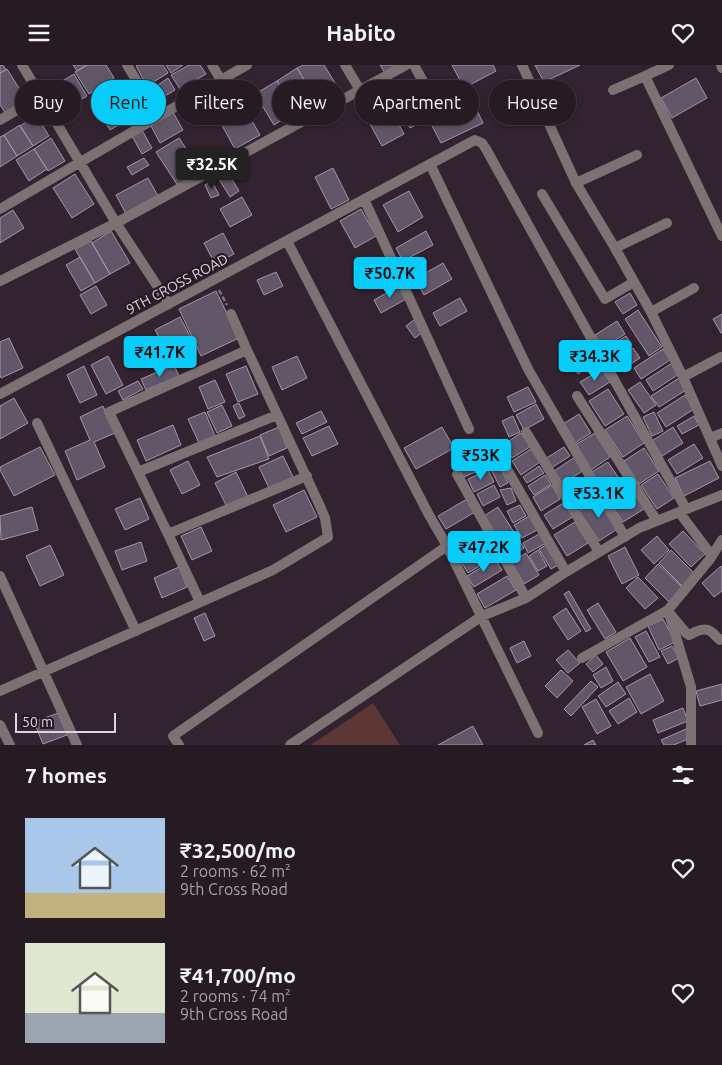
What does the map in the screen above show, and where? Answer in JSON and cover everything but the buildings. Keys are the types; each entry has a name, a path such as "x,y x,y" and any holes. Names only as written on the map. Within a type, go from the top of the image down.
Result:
{"street":[{"path":"22,65 32,80"},
{"path":"127,65 136,80"},
{"path":"212,65 221,80 247,65"},
{"path":"345,65 355,82"},
{"path":"378,80 406,65"},
{"path":"414,65 422,80"},
{"path":"522,65 576,183 651,312 683,377 722,466"},
{"path":"613,90 669,65"},
{"path":"645,76 722,236"},
{"path":"0,281 116,223 355,93"},
{"path":"0,120 15,111"},
{"path":"58,125 116,223 169,304"},
{"path":"0,209 143,125"},
{"name":"9TH CROSS ROAD","path":"0,394 475,140 482,143 682,511"},
{"path":"576,183 637,155"},
{"path":"430,164 528,369 625,537"},
{"path":"542,194 605,299 634,282"},
{"path":"364,199 468,429"},
{"path":"615,248 667,223"},
{"path":"287,241 429,515 447,546 538,733"},
{"path":"651,312 694,288"},
{"path":"0,691 272,570 328,537 325,518 307,476 231,314"},
{"path":"200,602 109,412 247,350"},
{"path":"683,377 721,357"},
{"path":"577,396 657,521"},
{"path":"138,471 277,415"},
{"path":"37,423 136,631"},
{"path":"526,432 599,552"},
{"path":"710,438 722,433"},
{"path":"493,445 566,572"},
{"path":"457,474 526,598"},
{"path":"168,534 307,476"},
{"path":"291,745 482,616 526,598 639,528 722,495"},
{"path":"682,511 712,555"},
{"path":"582,658 668,611 722,540"},
{"path":"179,745 174,737 447,546"},
{"path":"0,576 77,745"},
{"path":"668,611 689,635 705,629 709,630 720,640 722,639"},
{"path":"668,611 691,687 691,745"},
{"path":"0,725 10,745"}],"path":[{"path":"213,280 231,314"}],"shaded area":[{"path":"373,703 400,745 311,745"}]}
